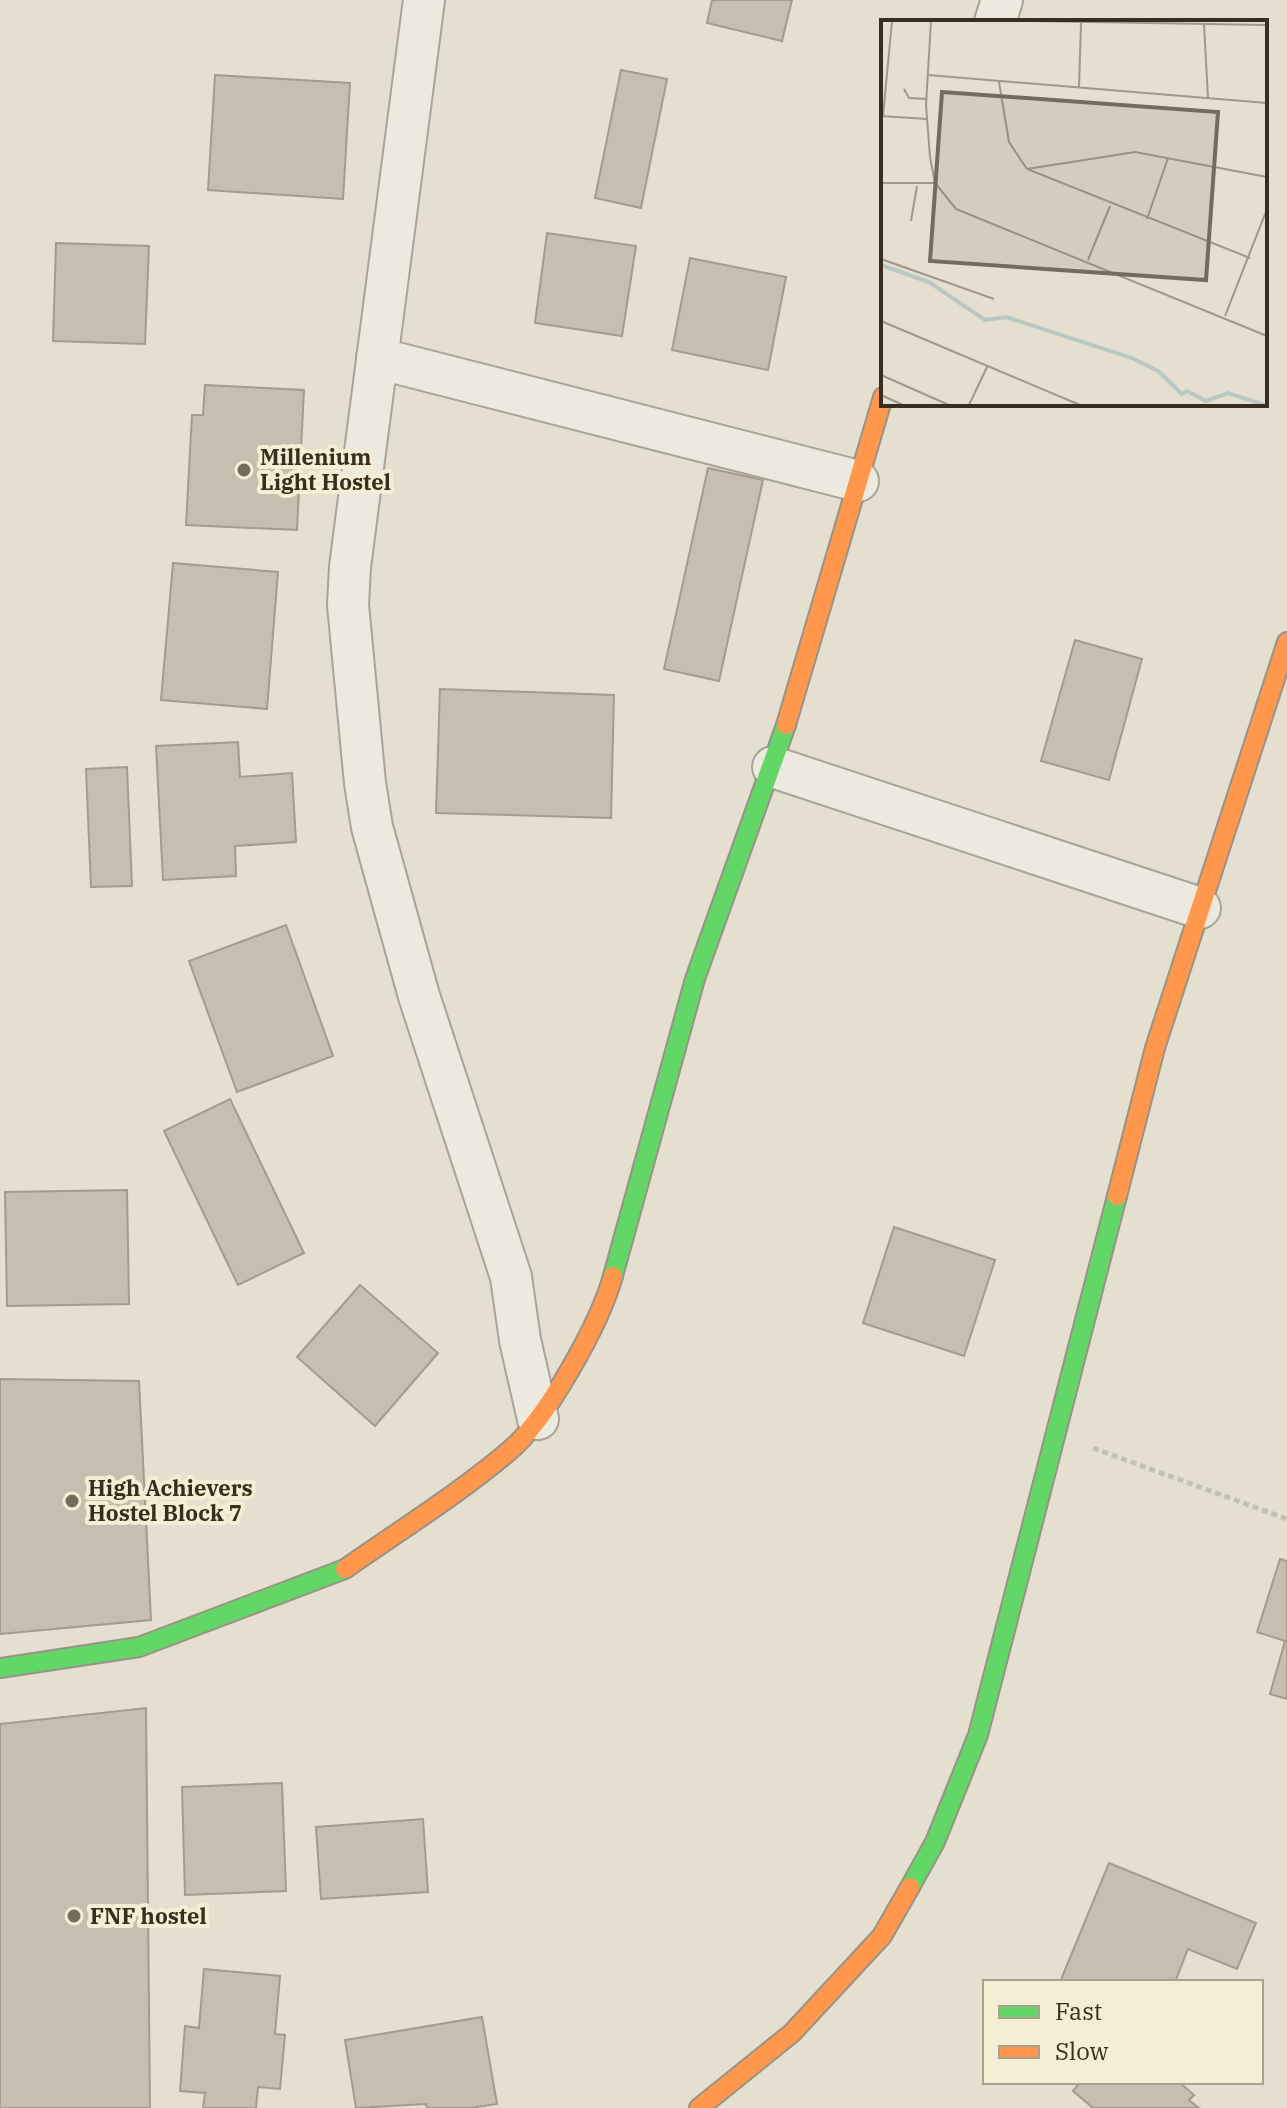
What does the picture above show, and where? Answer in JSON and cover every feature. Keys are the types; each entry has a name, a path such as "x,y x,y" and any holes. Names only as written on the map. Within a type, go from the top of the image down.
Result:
{"street":[{"path":"424,0 350,567 348,605 372,827 419,996 511,1277 520,1340 538,1419"},
{"path":"996,20 1002,0"},
{"path":"377,358 858,481"},
{"path":"0,1668 139,1647 341,1572 510,1451 538,1419 605,1305 695,979 773,767 881,404"},
{"path":"699,2108 792,2033 882,1936 935,1842 978,1735 1155,1048 1287,642"},
{"path":"773,767 1200,908"}],"path":[{"path":"1054,1433 1287,1519"}],"building":[{"path":"712,0 792,0 782,41 707,23"},
{"path":"621,70 667,79 641,208 595,198"},
{"path":"215,75 350,83 343,199 208,190"},
{"path":"547,233 636,246 622,336 535,323"},
{"path":"56,243 149,246 145,344 53,341"},
{"path":"690,258 786,277 768,370 672,350"},
{"name":"Millenium Light Hostel","path":"205,385 304,390 297,530 186,525 192,415 203,415"},
{"path":"708,468 763,480 719,681 664,669"},
{"path":"173,563 278,572 267,709 161,700"},
{"path":"1075,640 1142,659 1109,780 1041,761"},
{"path":"440,689 614,695 611,818 436,813"},
{"path":"238,742 240,777 292,773 296,842 235,846 236,876 163,880 156,746"},
{"path":"127,767 132,886 91,887 86,769"},
{"path":"286,925 333,1056 237,1092 189,961"},
{"path":"230,1099 304,1253 238,1285 164,1131"},
{"path":"127,1190 129,1304 7,1306 5,1192"},
{"path":"894,1227 995,1260 964,1356 863,1323"},
{"path":"360,1285 438,1353 375,1426 297,1357"},
{"name":"High Achievers Hostel Block 7","path":"0,1379 139,1381 151,1620 0,1634"},
{"path":"1280,1559 1287,1561 1287,1699 1270,1694 1285,1641 1257,1632"},
{"name":"FNF hostel","path":"146,1708 150,2108 0,2108 0,1724"},
{"path":"282,1783 286,1891 185,1895 182,1787"},
{"path":"423,1819 428,1892 321,1899 316,1827"},
{"path":"1109,1863 1256,1923 1237,1969 1188,1949 1176,1980 1061,1980"},
{"path":"204,1969 280,1976 275,2034 285,2035 280,2089 258,2087 256,2108 203,2108 205,2093 180,2091 185,2026 199,2028"},
{"path":"482,2017 497,2104 470,2108 427,2108 426,2104 356,2108 345,2040"},
{"path":"1078,2084 1181,2084 1194,2095 1189,2100 1199,2108 1093,2108 1073,2091"}],"traffic: fast":[{"path":"613,1276 695,979 786,725"},
{"path":"910,1887 935,1842 978,1735 1117,1196"},
{"path":"0,1668 139,1647 345,1569"}],"traffic: slow":[{"path":"786,725 881,404"},
{"path":"1117,1196 1155,1048 1287,642"},
{"path":"345,1569 469,1483 523,1437 570,1370 596,1319 613,1276"},
{"path":"699,2108 792,2033 882,1936 910,1887"}],"place":[{"name":"Millenium Light Hostel","path":"244,470"},
{"name":"High Achievers Hostel Block 7","path":"72,1501"},
{"name":"FNF hostel","path":"74,1916"}]}
